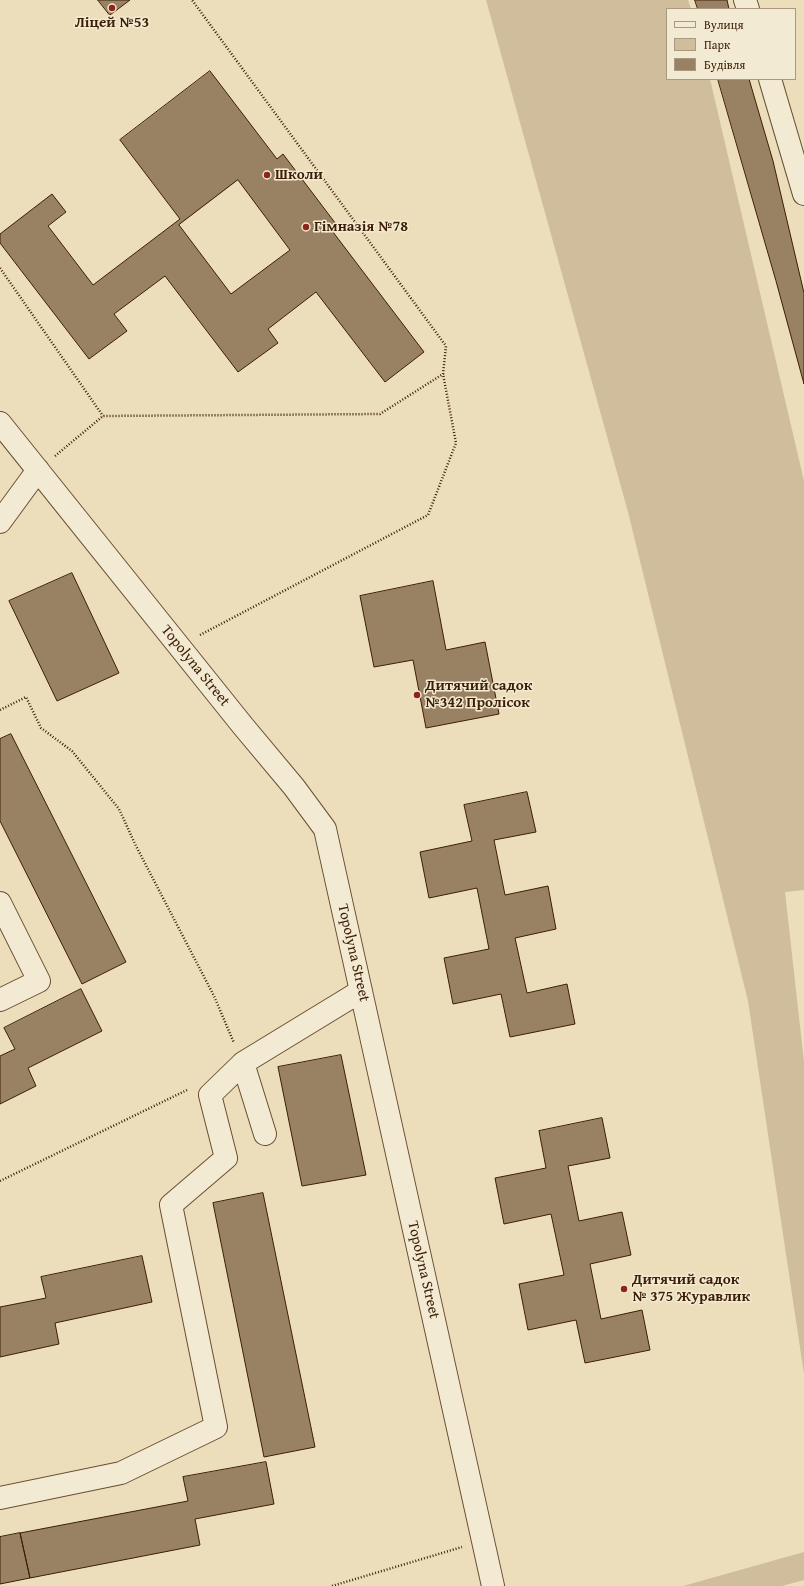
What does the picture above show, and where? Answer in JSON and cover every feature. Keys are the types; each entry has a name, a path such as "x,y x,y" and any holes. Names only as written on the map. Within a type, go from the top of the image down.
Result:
{"street":[{"path":"770,80 804,194"},
{"name":"Topolyna Street","path":"0,423 294,787 325,829 493,1586"},
{"path":"0,522 38,470"},
{"path":"0,903 39,981 0,1000"},
{"path":"0,1498 121,1473 216,1426 171,1205 226,1158 210,1094 243,1063 361,991"},
{"path":"243,1063 265,1134"}],"path":[{"path":"179,646 428,515 456,443 443,374 446,346 192,0"},
{"path":"0,268 103,416"},
{"path":"38,470 103,416 380,414 443,374"},
{"path":"0,710 26,697 41,728 72,751 119,809 136,846 214,996 243,1063"},
{"path":"0,1181 193,1088"},
{"path":"332,1586 483,1541"}],"green space":[{"path":"486,0 688,0 691,8 666,8 666,80 710,80 804,481 804,890 785,892 804,1062 804,1374 748,1001 628,512"},
{"path":"804,1552 804,1580 782,1586 683,1586"}],"building":[{"name":"Ліцей №53","path":"98,0 130,0 110,15"},
{"path":"695,0 727,0 729,8 698,8"},
{"name":"Гімназія №78","path":"210,71 277,159 283,154 339,228 333,232 424,352 385,382 316,292 268,329 278,343 238,372 165,276 114,314 127,331 89,359 0,243 0,234 52,194 66,212 48,226 93,285 180,219 120,140","holes":["238,180 290,250 231,294 179,225"]},
{"path":"718,80 749,80 773,161 804,293 804,384"},
{"path":"72,573 119,673 57,701 9,601"},
{"path":"433,581 446,650 485,642 499,714 426,728 413,660 374,667 360,596"},
{"path":"11,734 126,962 82,984 0,821 0,739"},
{"path":"527,792 536,832 494,840 505,895 548,886 556,929 515,938 527,993 567,984 575,1024 510,1037 501,994 453,1004 444,958 489,949 477,888 429,898 420,852 472,841 464,805"},
{"path":"81,989 102,1031 28,1068 36,1086 0,1104 0,1056 15,1049 4,1028"},
{"path":"341,1055 366,1175 302,1186 278,1067"},
{"path":"602,1118 610,1158 568,1166 579,1221 622,1212 631,1255 590,1264 601,1319 642,1310 650,1350 585,1363 576,1320 528,1330 519,1284 564,1275 551,1214 504,1224 495,1178 546,1168 539,1131"},
{"path":"263,1193 315,1447 264,1457 213,1203"},
{"path":"142,1256 152,1302 55,1323 59,1344 0,1357 0,1307 46,1298 41,1277"},
{"path":"266,1462 274,1504 195,1519 200,1545 30,1578 20,1533 188,1501 183,1477"},
{"path":"20,1533 30,1578 0,1584 0,1537"}],"place":[{"name":"Ліцей №53","path":"112,8"},
{"name":"Школи","path":"267,175"},
{"name":"Гімназія №78","path":"306,227"},
{"name":"Дитячий садок №342 Пролісок","path":"417,695"},
{"name":"Дитячий садок № 375 Журавлик","path":"624,1289"}]}
